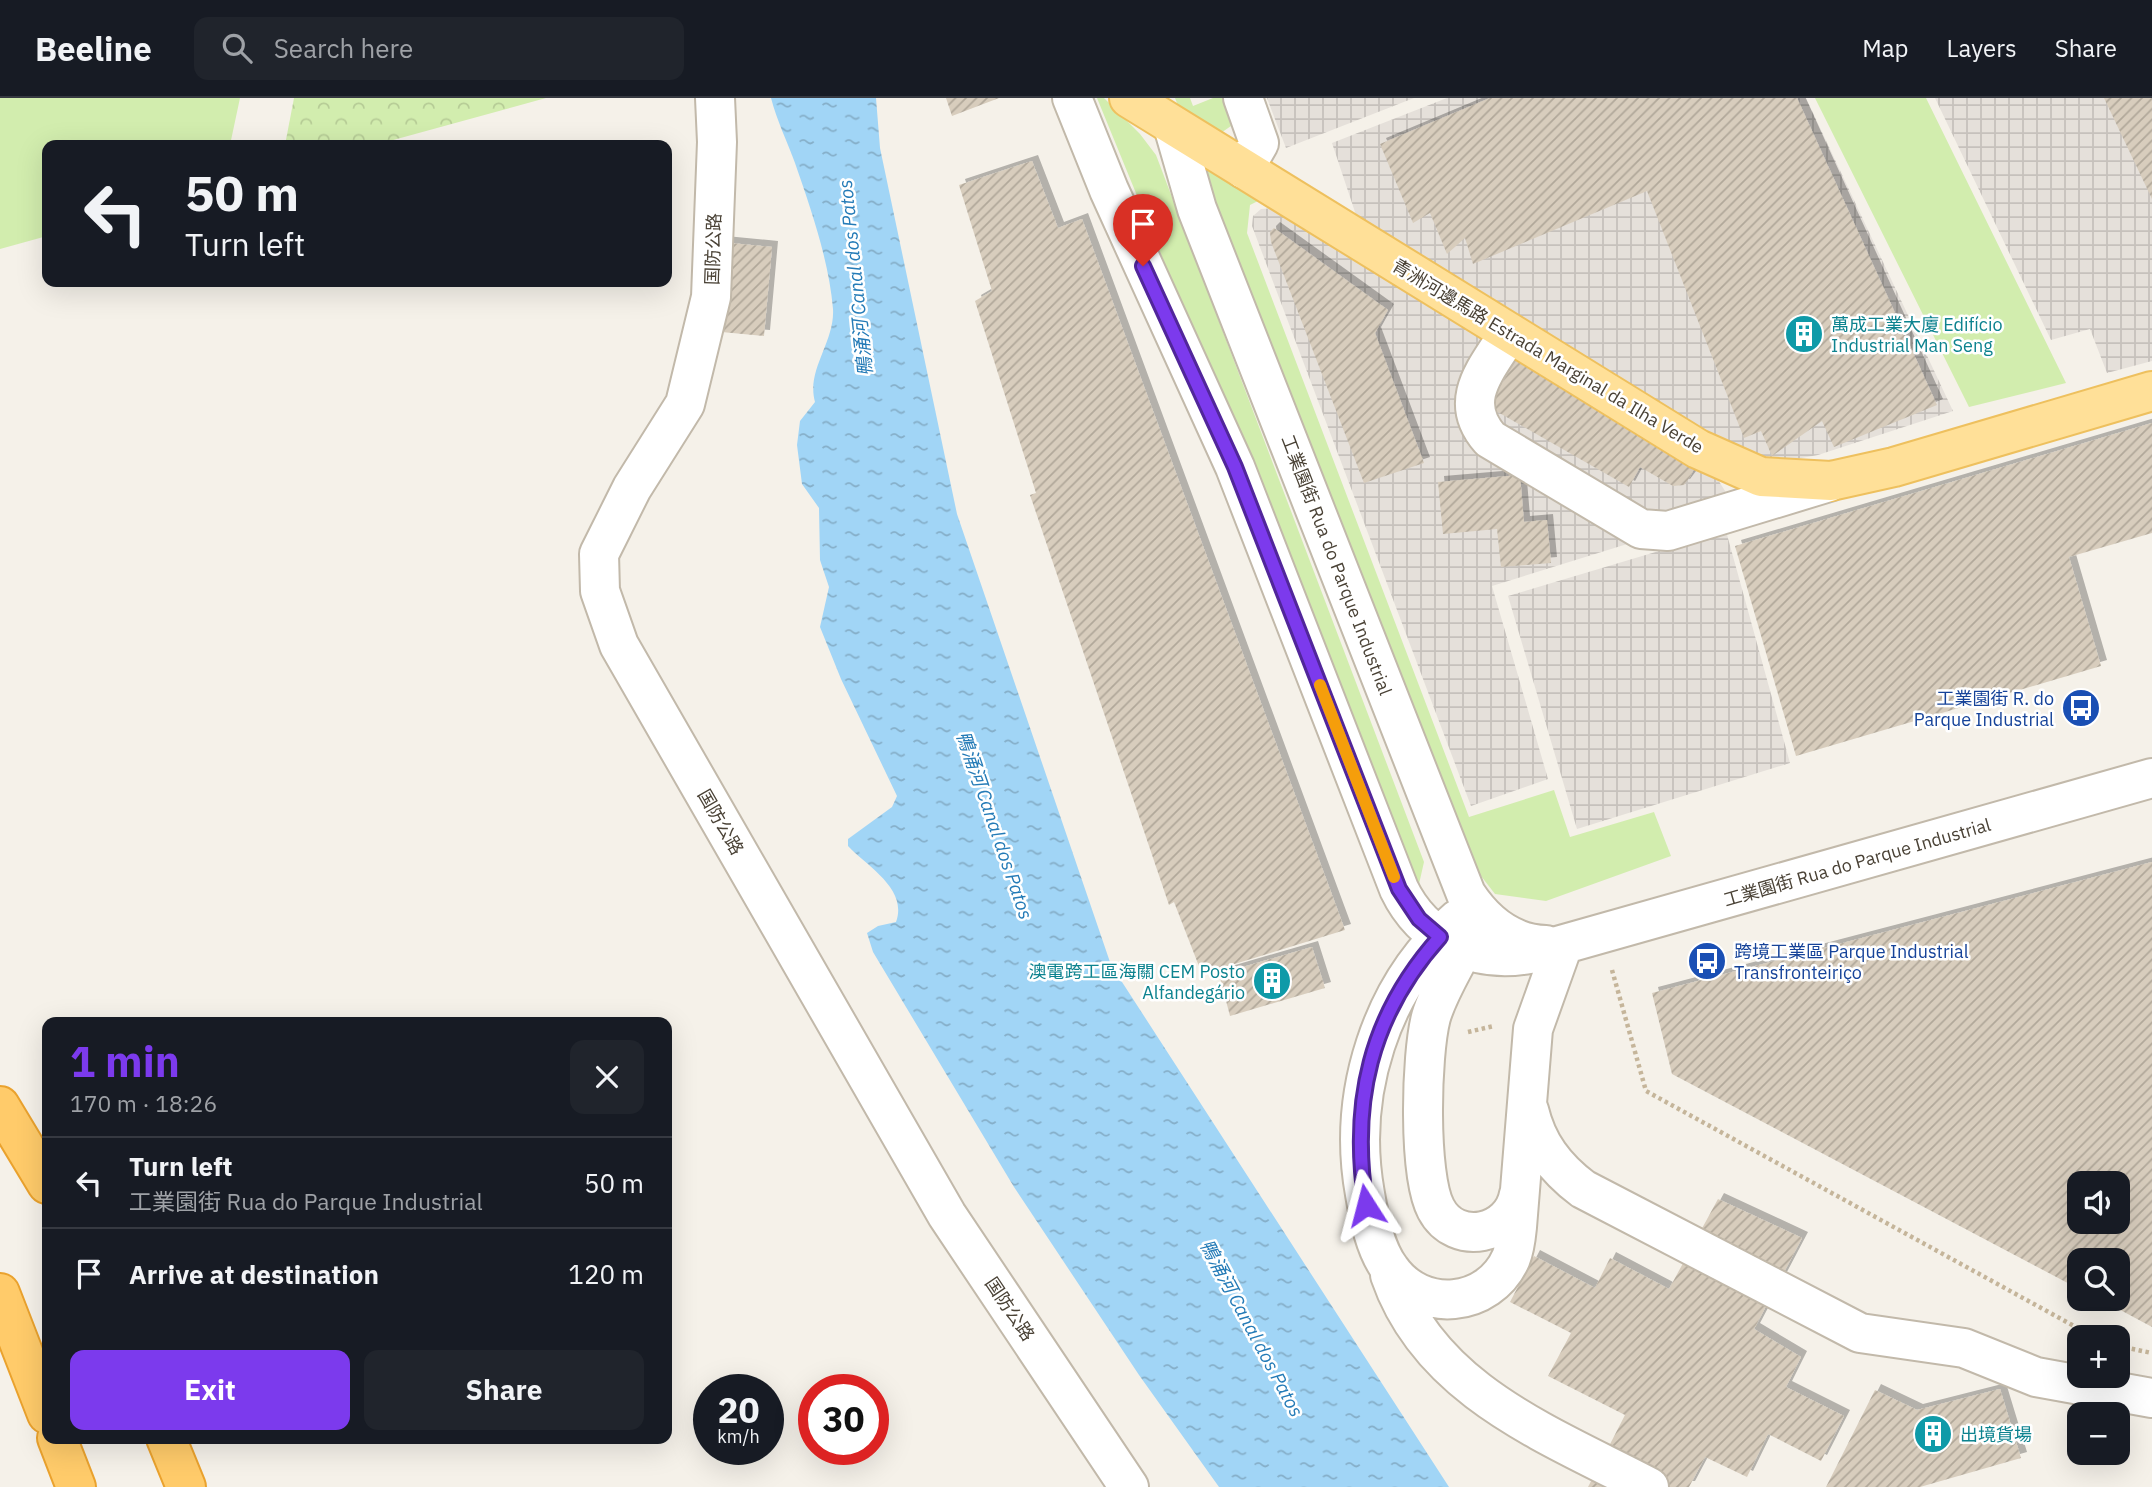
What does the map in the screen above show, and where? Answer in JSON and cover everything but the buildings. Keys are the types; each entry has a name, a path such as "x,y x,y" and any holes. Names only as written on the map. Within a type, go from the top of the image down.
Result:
{"highway":[{"path":"0,1106 42,1176"},
{"path":"0,1293 42,1401"},
{"path":"59,1444 76,1487"},
{"path":"169,1444 187,1487"}],"main road":[{"name":"青洲河邊馬路 Estrada Marginal da Ilha Verde","path":"1129,98 1168,112 1244,169 1698,449 1761,477 1831,481 1894,467 2152,391"}],"street":[{"name":"国防公路","path":"715,98 717,142 711,297 685,404 632,488 599,554 600,591 619,645 947,1215 1129,1487"},
{"path":"1072,98 1109,190 1235,467 1399,889 1419,919 1451,943"},
{"path":"1243,98 1259,143 1244,169"},
{"name":"工業園街 Rua do Parque Industrial","path":"1168,112 1197,209 1451,855 1474,906 1488,922 1509,936 1531,944 1563,945"},
{"path":"1509,333 1477,387 1474,402 1481,428 1490,439 1641,529 1668,531 1831,481"},
{"name":"工業園街 Rua do Parque Industrial","path":"1451,943 1505,957 1563,945 2152,778"},
{"path":"1474,906 1451,943 1429,1032 1423,1167 1436,1209 1452,1227 1469,1232 1486,1231 1510,1216 1519,1194"},
{"path":"1451,943 1416,965 1394,1001 1377,1040 1365,1080 1360,1122 1360,1164 1366,1205 1386,1264 1413,1322 1434,1350 1468,1385 1514,1416 1649,1487"},
{"path":"1386,1264 1401,1282 1421,1296 1457,1300 1480,1292 1499,1278 1511,1257 1533,1029 1563,945"},
{"path":"1528,1090 1530,1113 1542,1146 1556,1166 1573,1182 1849,1328 1884,1338 1964,1348 2036,1377 2152,1398"}],"path":[{"path":"1602,934 1646,1091 2072,1325"},
{"path":"1429,1032 1453,1036 1490,1026 1533,1029"},
{"path":"2130,1348 2152,1353"}],"shaded area":[{"path":"1267,98 1414,98 1286,148"},
{"name":"萬成工業大廈 Edifício Industrial Man Seng","path":"1447,98 1806,98 1953,411 1818,455 1785,461 1741,455 1362,233 1332,143"},
{"path":"1935,98 2152,98 2152,361 2107,373 2090,329 2051,340"},
{"path":"1274,208 1715,475 1737,510 1492,586 1548,779 1471,806 1252,226 1253,216 1261,209"},
{"path":"1726,531 1790,763 1577,829 1508,596"}],"green space":[{"path":"0,98 240,98 231,140 42,140 42,237 0,249"},
{"path":"294,98 546,98 393,140 286,140"},
{"path":"1097,98 1104,98 1140,134 1156,155 1424,862 1419,884"},
{"path":"1175,98 1190,98 1193,106 1213,98 1225,98 1231,126 1218,135 1183,118"},
{"path":"1815,98 1926,98 2066,383 1969,407"},
{"path":"1203,164 1268,196 1250,205 1247,233 1469,817 1554,790 1570,837 1654,812 1671,856 1546,901 1495,894 1474,867 1215,213"}],"water":[{"name":"鴨涌河 Canal dos Patos","path":"771,98 876,98 880,148 957,514 1111,965 1449,1487 1219,1487 1139,1375 1014,1187 873,952 867,933 878,926 896,922 896,899 884,880 848,846 848,839 892,807 897,796 841,679 820,627 829,587 820,560 819,508 802,484 797,445 800,421 815,402 814,379 830,333 833,309 828,272 818,235"}],"slow traffic":[{"path":"1320,685 1394,877"}],"place":[{"name":"萬成工業大廈 Edifício Industrial Man Seng","path":"1804,334"},
{"name":"工業園街 R. do Parque Industrial","path":"2081,708"},
{"name":"跨境工業區 Parque Industrial Transfronteiriço","path":"1707,961"},
{"name":"澳電跨工區海關 CEM Posto Alfandegário","path":"1272,981"},
{"name":"出境貨場","path":"1933,1434"}],"route":[{"path":"1143,266 1235,467 1399,889 1419,919 1440,937 1416,965 1401,989 1372,1053 1365,1080 1360,1122 1360,1164 1366,1205"}]}
